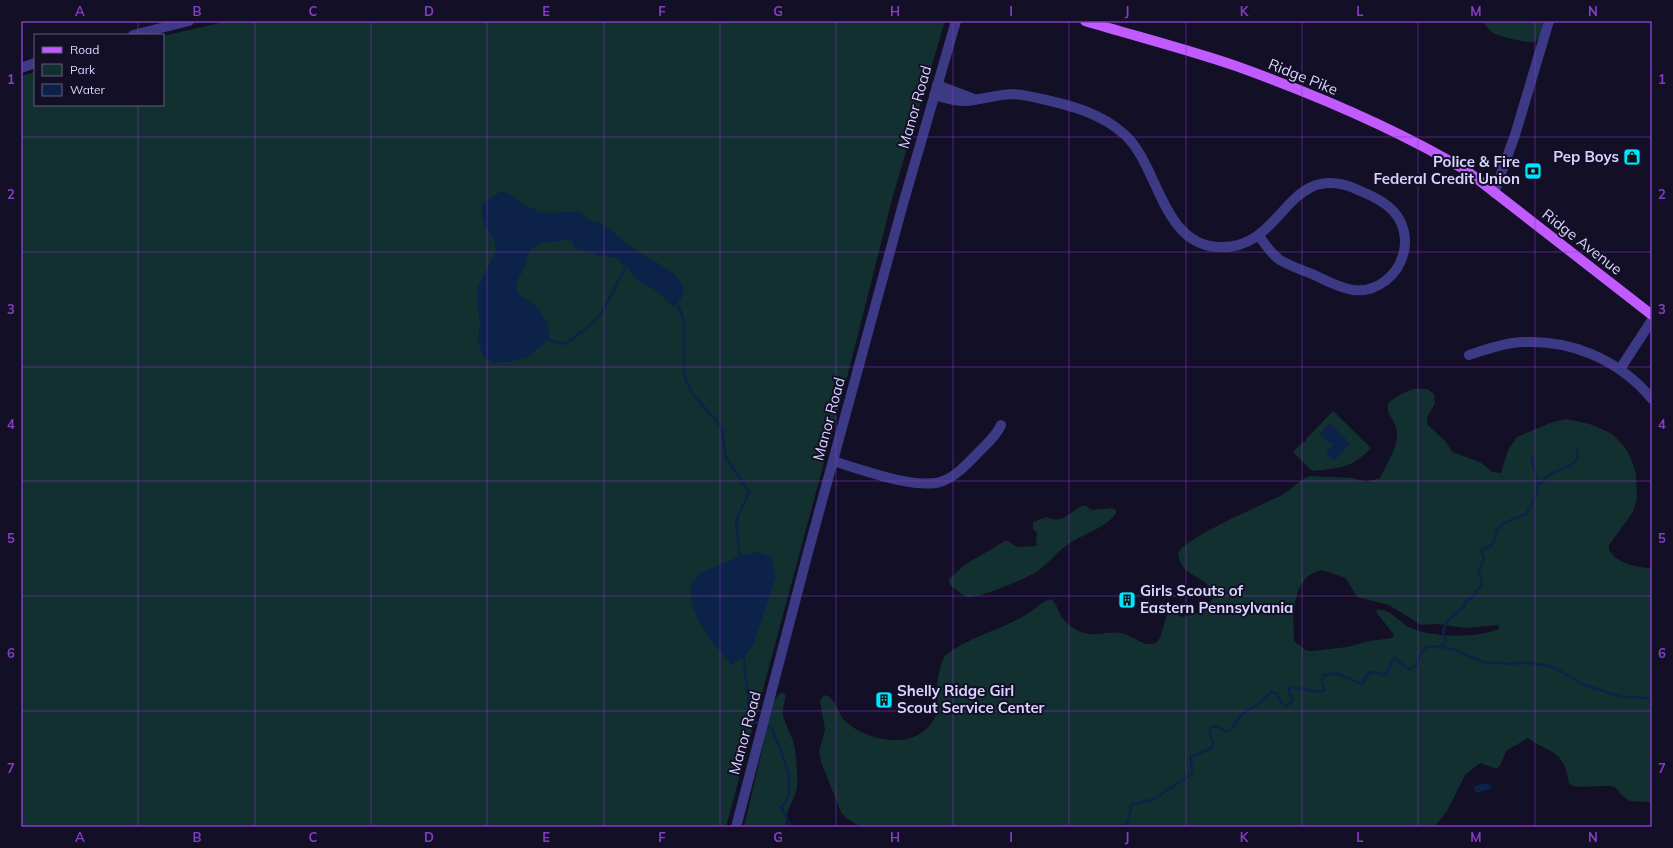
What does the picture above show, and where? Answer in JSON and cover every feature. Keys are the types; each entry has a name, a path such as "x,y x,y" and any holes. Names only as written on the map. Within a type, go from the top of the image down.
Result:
{"main road":[{"name":"Ridge Pike","path":"1085,21 1234,66 1358,116 1436,153 1467,171 1494,193"},
{"name":"Ridge Avenue","path":"1494,193 1652,315"}],"street":[{"path":"137,34 189,21"},
{"name":"Manor Road","path":"736,827 833,461 935,90 956,21"},
{"path":"1494,193 1515,135 1550,21"},
{"path":"21,68 34,63"},
{"path":"935,90 959,101 1008,94 1020,94 1074,106 1097,115 1126,135 1138,149 1165,205 1181,228 1192,238 1212,247 1228,247 1244,244 1259,236 1306,190 1320,184 1335,183 1377,198 1389,207 1402,224 1405,245 1400,264 1388,280 1368,289 1354,290 1335,285 1280,259 1259,236"},
{"path":"1620,369 1652,320"},
{"path":"1469,355 1513,343 1552,344 1585,351 1620,369 1635,381 1652,399"},
{"path":"833,461 909,482 932,484 944,481 956,474 992,438 1001,425"}],"green space":[{"path":"228,21 945,21 894,192 851,362 726,827 21,827 21,76 34,72 34,106 164,106 164,36"},
{"path":"1484,21 1543,21 1538,39 1533,42 1528,42 1514,40 1493,33 1487,28"},
{"path":"1413,389 1427,389 1434,394 1435,403 1427,418 1428,425 1446,442 1452,452 1480,462 1493,472 1501,473 1508,450 1517,437 1553,422 1566,419 1593,425 1612,434 1624,446 1631,458 1636,474 1637,499 1633,512 1609,545 1609,549 1616,558 1621,561 1634,566 1652,568 1652,803 1629,800 1625,798 1615,787 1578,787 1569,784 1564,764 1556,754 1528,738 1506,751 1501,764 1497,769 1480,763 1465,775 1447,811 1434,827 861,827 846,818 841,812 821,762 819,751 825,730 820,701 824,695 832,699 846,722 868,735 880,739 894,740 906,739 918,735 928,728 935,717 937,708 938,678 944,657 972,639 1007,625 1051,599 1064,620 1073,628 1080,631 1088,634 1121,633 1143,643 1156,643 1160,638 1167,615 1170,613 1184,617 1206,610 1213,598 1210,589 1206,584 1184,568 1180,562 1178,553 1194,539 1241,514 1284,494 1302,480 1310,476 1353,478 1366,482 1380,478 1392,453 1397,438 1397,430 1388,412 1388,407 1391,401","holes":["1322,570 1346,578 1357,597 1389,605 1421,625 1438,624 1465,628 1497,625 1499,626 1499,629 1479,634 1455,636 1431,634 1407,626 1386,611 1376,610 1394,635 1392,638 1369,641 1347,647 1311,651 1305,650 1294,641 1294,609 1299,589 1304,580 1312,574"]},
{"path":"1333,411 1371,448 1351,464 1337,468 1312,471 1293,452 1304,441 1306,443 1306,439"},
{"path":"1082,506 1086,506 1091,510 1113,508 1116,510 1116,513 1113,518 1102,526 1066,546 1038,571 1014,583 991,592 972,597 965,596 950,585 949,579 966,564 1005,541 1008,541 1017,547 1036,546 1037,533 1033,529 1033,522 1047,517 1057,520 1062,519"},
{"path":"781,692 785,694 783,715 794,745 797,770 796,791 786,816 787,827 744,827 773,702"}],"water":[{"path":"500,192 507,193 524,205 538,211 550,213 582,213 590,220 602,224 637,251 674,274 680,281 683,289 681,298 673,307 659,292 641,283 617,258 601,256 579,249 575,250 571,239 537,245 530,251 516,285 519,295 538,308 548,324 549,336 546,342 526,358 510,362 492,363 483,356 478,341 480,322 477,302 478,286 496,251 494,240 486,228 481,214 482,204"},
{"path":"1330,423 1350,443 1334,461 1326,453 1333,445 1320,434"},
{"path":"757,552 771,557 776,577 753,646 743,657 732,665 709,638 697,617 693,607 691,584 699,574 740,556"},
{"path":"1486,783 1491,786 1491,789 1476,793 1474,789 1475,786"}],"waterway":[{"path":"547,339 561,344 570,341 591,324 603,311 625,268"},
{"path":"677,304 684,320 684,372 687,383 694,396 716,420 722,430 726,458 749,492 736,521 740,559"},
{"path":"1121,827 1128,822 1131,805 1154,799 1193,772 1190,758 1212,748 1213,743 1209,732 1211,727 1217,726 1225,731 1231,730 1241,715 1262,701 1272,692 1277,694 1282,704 1286,706 1292,702 1292,697 1288,691 1291,687 1319,692 1324,690 1322,680 1324,675 1336,673 1362,684 1369,673 1376,672 1385,676 1394,658 1405,667 1410,668 1417,665 1419,656 1426,647 1442,646 1446,641 1443,631 1447,623 1464,607 1466,601 1473,597 1482,584 1479,571 1484,558 1481,550 1491,546 1497,529 1504,523 1526,514 1537,495 1538,485 1554,472 1573,464 1578,458 1577,450"},
{"path":"1532,458 1538,485"},
{"path":"1442,647 1455,650 1483,662 1513,664 1523,662 1544,665 1555,668 1584,685 1623,697 1648,698 1652,701"},
{"path":"743,654 752,721 761,724"},
{"path":"765,726 772,729 787,769 789,789 787,799 781,807 791,827"}],"place":[{"name":"Pep Boys","path":"1632,157"},
{"name":"Police & Fire Federal Credit Union","path":"1533,171"},
{"name":"Girls Scouts of Eastern Pennsylvania","path":"1127,600"},
{"name":"Shelly Ridge Girl Scout Service Center","path":"884,700"}]}
